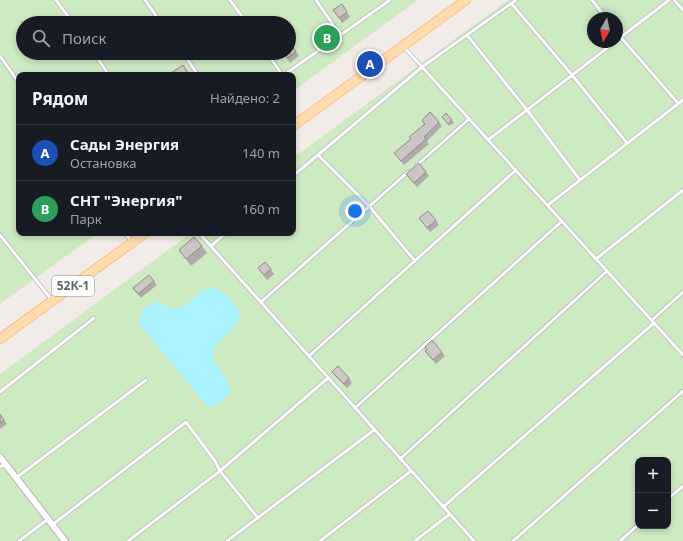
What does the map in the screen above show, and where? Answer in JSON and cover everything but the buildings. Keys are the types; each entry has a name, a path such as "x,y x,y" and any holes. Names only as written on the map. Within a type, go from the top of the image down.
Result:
{"main road":[{"path":"296,124 466,0"},
{"name":"52К-1","path":"0,339 141,236"}],"street":[{"path":"0,457 3,466 16,478 65,541"}],"lane":[{"path":"56,0 68,16"},
{"path":"145,0 156,16"},
{"path":"230,0 241,16"},
{"path":"316,0 340,35"},
{"path":"288,72 390,0"},
{"path":"296,173 422,67 516,0"},
{"path":"592,0 601,12"},
{"path":"623,35 669,0"},
{"path":"674,0 683,10"},
{"path":"511,3 627,143"},
{"path":"467,35 527,110 580,180"},
{"path":"623,39 678,103"},
{"path":"403,46 683,355"},
{"path":"488,140 607,48"},
{"path":"0,56 16,79"},
{"path":"99,60 107,72"},
{"path":"188,60 196,72"},
{"path":"272,60 280,72"},
{"path":"548,206 683,100"},
{"path":"416,165 470,119"},
{"path":"318,155 369,206 415,261"},
{"path":"261,302 410,170"},
{"path":"309,356 516,170"},
{"path":"596,259 683,190"},
{"path":"355,408 562,221"},
{"path":"0,235 53,301"},
{"path":"126,236 132,243"},
{"path":"202,236 474,541"},
{"path":"211,246 223,236"},
{"path":"400,459 607,271"},
{"path":"443,507 653,321 683,292"},
{"path":"0,392 94,318"},
{"path":"128,541 220,471 328,378"},
{"path":"16,478 146,380"},
{"path":"512,541 683,391"},
{"path":"52,525 186,422 215,461 220,471 258,518"},
{"path":"227,541 374,430"},
{"path":"320,541 411,471"},
{"path":"671,496 683,486"},
{"path":"415,541 450,514"},
{"path":"19,541 48,519"},
{"path":"620,541 635,528"}],"green space":[{"path":"0,0 418,0 296,89 296,72 16,72 16,236 94,236 0,304"},
{"path":"508,0 683,0 683,541 0,541 0,374 187,236 296,236 296,156"}],"water":[{"path":"215,287 229,298 241,315 233,329 214,346 213,361 226,378 230,392 218,404 208,407 138,322 144,309 157,301 169,308 183,308 203,290"}],"place":[{"name":"СНТ \"Энергия\"","path":"327,38"},
{"name":"Сады Энергия","path":"370,64"}]}
